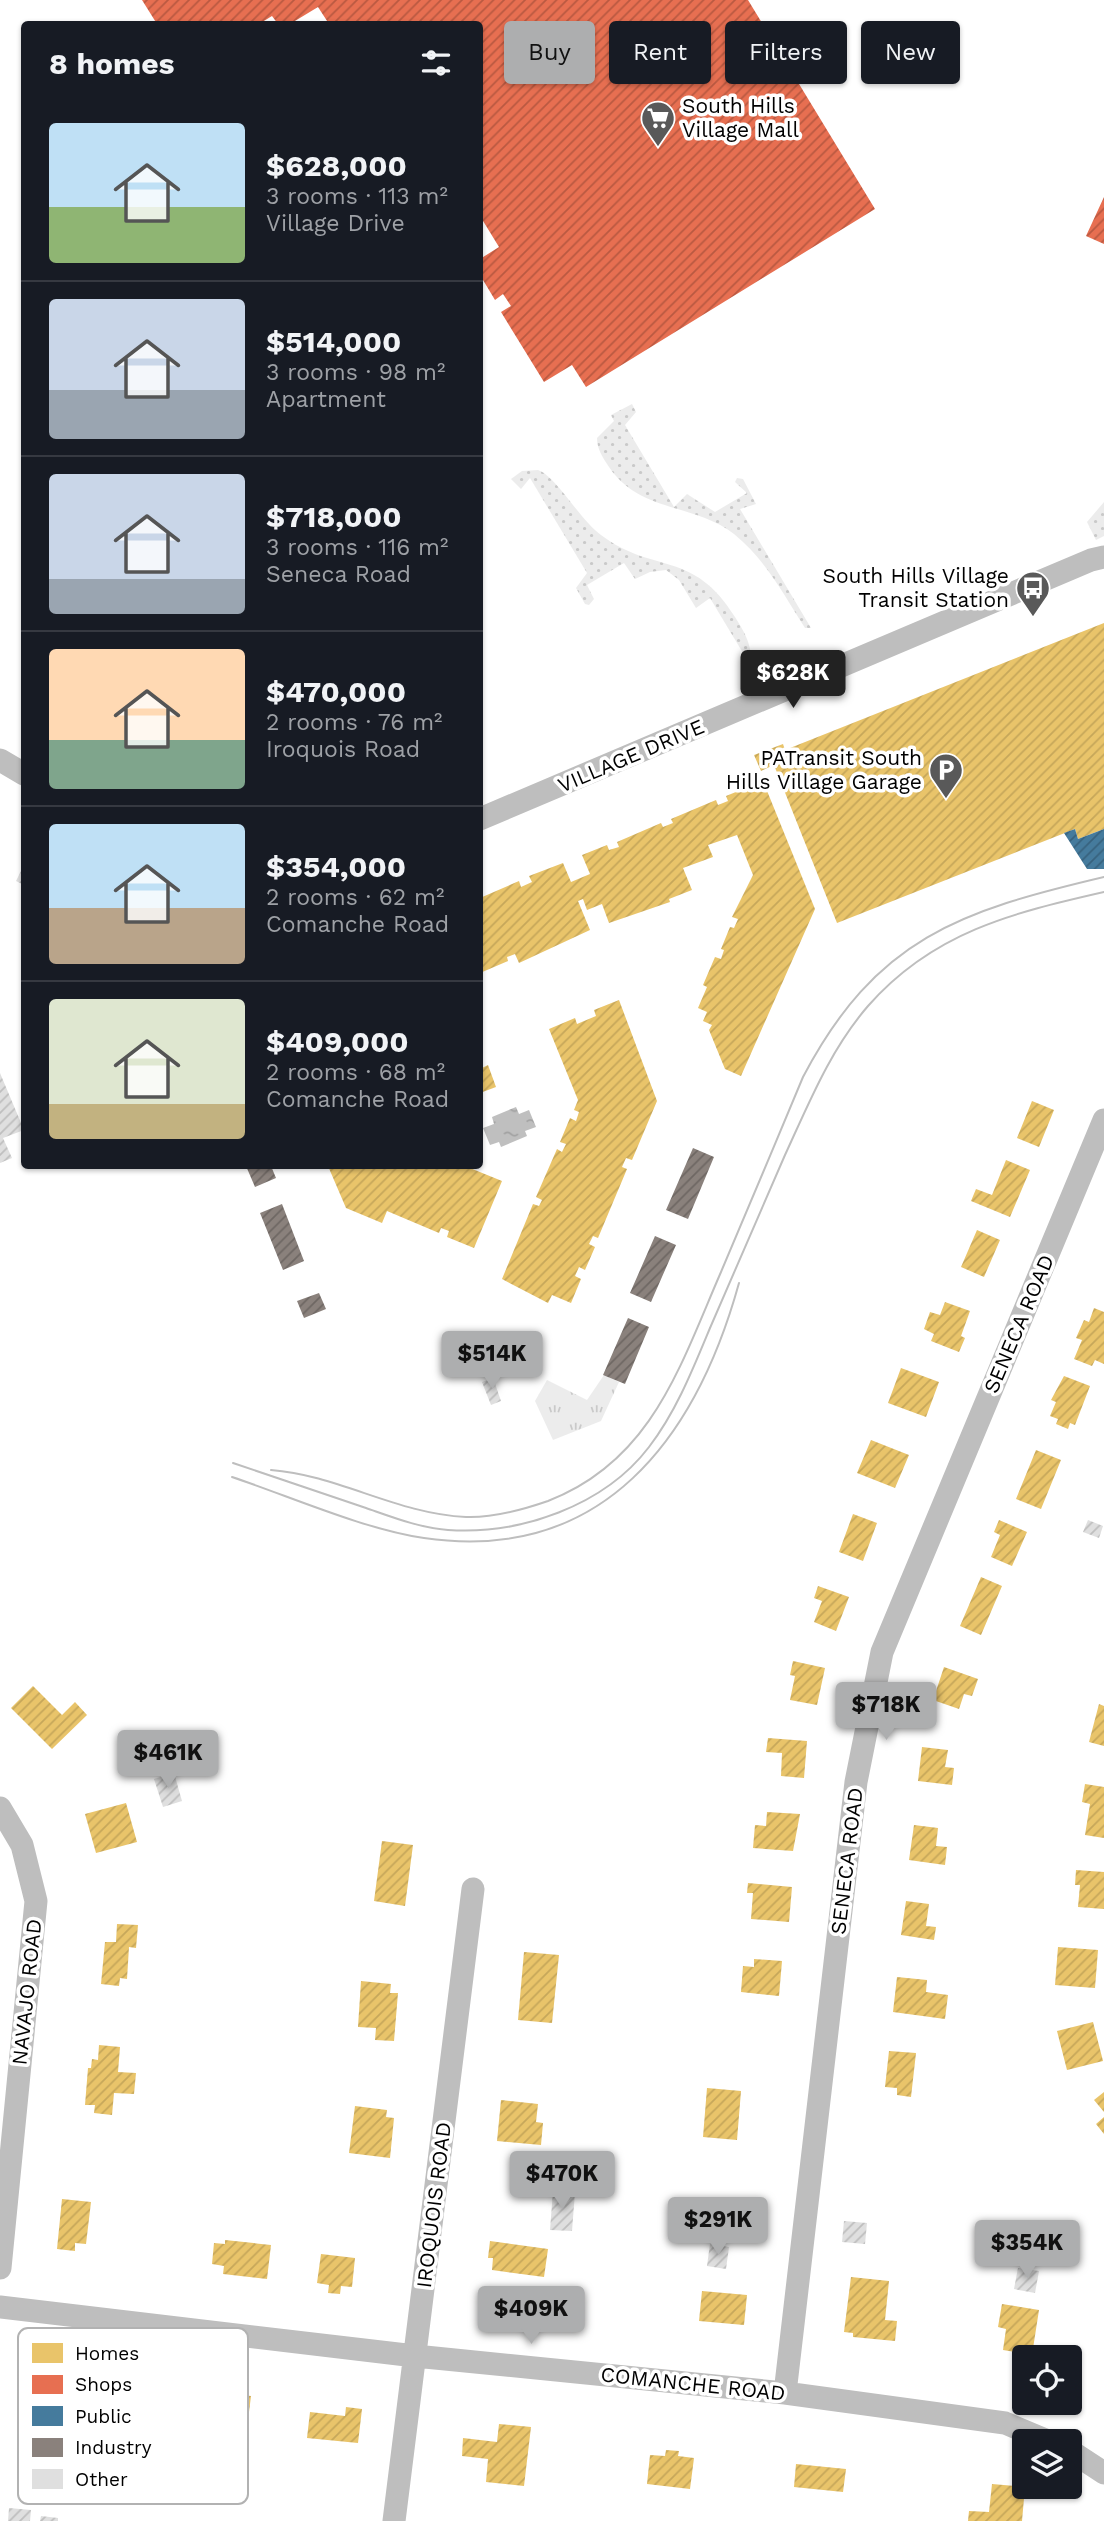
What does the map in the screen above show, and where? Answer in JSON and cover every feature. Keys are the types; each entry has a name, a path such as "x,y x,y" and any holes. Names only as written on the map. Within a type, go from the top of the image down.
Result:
{"street":[{"name":"VILLAGE DRIVE","path":"483,818 1100,555"},
{"path":"0,760 21,773"},
{"name":"SENECA ROAD","path":"785,2393 856,1782 882,1651 1104,1120"},
{"name":"NAVAJO ROAD","path":"0,1808 22,1844 36,1901 0,2268"},
{"name":"IROQUOIS ROAD","path":"394,2521 473,1889"},
{"name":"COMANCHE ROAD","path":"0,2307 178,2328"},
{"name":"COMANCHE ROAD","path":"248,2336 785,2393 1005,2423 1019,2429"},
{"path":"1082,2459 1104,2473"}],"green space":[{"path":"632,404 636,412 625,425 674,507 687,494 715,512 747,493 735,482 737,478 743,479 756,504 740,509 811,628 805,628 765,566 734,534 702,517 652,500 636,493 609,467 599,450 597,438 614,421 611,415"},
{"path":"538,470 552,481 601,535 620,547 688,572 704,581 735,617 748,640 751,656 746,658 710,598 696,608 679,580 666,570 650,572 635,579 624,563 587,585 594,599 589,605 585,604 576,588 587,573 530,478 521,489 511,479 522,471"},
{"path":"1104,502 1104,536 1096,540 1087,522"},
{"path":"604,1375 619,1382 601,1421 553,1440 535,1401 547,1380 587,1400"}],"water":[{"path":"516,1107 519,1114 529,1110 536,1127 525,1131 527,1136 501,1147 499,1142 490,1145 483,1128 494,1124 492,1117"}],"building: Homes":[{"name":"PATransit South Hills Village Garage","path":"1104,623 1104,829 1078,839 1075,829 837,923 774,765 761,771 754,755 783,744 785,750"},
{"path":"763,781 815,909 741,1076 725,1069 709,1030 712,1025 703,1021 707,1012 698,1008 707,987 703,985 715,957 721,959 724,950 721,949 730,927 734,928 738,919 732,917 753,875 737,835 708,845 713,857 683,868 692,890 669,899 670,902 609,923 602,904 587,910 583,899 578,901 590,930 519,963 515,954 507,957 508,961 483,972 483,897 519,881 521,887 532,882 529,876 563,863 571,882 590,874 582,855 607,845 609,850 619,847 617,842 661,823 663,827 673,823 671,819 716,800 718,805 728,801 726,796"},
{"path":"619,1000 657,1101 632,1160 626,1158 622,1167 627,1169 598,1238 593,1236 589,1244 595,1247 585,1270 579,1267 575,1276 581,1279 571,1303 552,1295 548,1303 502,1279 533,1204 539,1206 542,1200 536,1197 557,1149 562,1152 566,1144 560,1142 570,1118 576,1121 579,1112 574,1110 578,1100 549,1029 575,1018 577,1024 596,1016 594,1010"},
{"path":"488,1065 496,1087 483,1092 483,1068"},
{"path":"1032,1101 1054,1110 1039,1147 1017,1138"},
{"path":"1006,1160 1030,1170 1010,1217 971,1201 976,1189 992,1195"},
{"path":"329,1169 472,1169 502,1181 474,1248 447,1237 449,1231 441,1228 439,1233 387,1211 382,1223 346,1208"},
{"path":"977,1230 1000,1240 984,1277 961,1267"},
{"path":"945,1302 970,1311 961,1336 965,1338 959,1352 931,1341 934,1334 924,1329 930,1312 940,1315"},
{"path":"1094,1308 1104,1312 1104,1364 1095,1360 1092,1366 1074,1359 1082,1340 1076,1338 1084,1320 1089,1322"},
{"path":"901,1368 939,1382 926,1417 888,1403"},
{"path":"1064,1376 1090,1386 1075,1425 1070,1423 1068,1429 1056,1424 1058,1419 1050,1416 1056,1402 1051,1400"},
{"path":"871,1440 909,1455 895,1488 857,1473"},
{"path":"1036,1450 1061,1460 1041,1509 1016,1499"},
{"path":"853,1514 877,1523 863,1561 839,1552"},
{"path":"999,1520 1027,1532 1012,1566 991,1557 1000,1535 994,1532"},
{"path":"981,1577 1002,1586 981,1635 960,1626"},
{"path":"818,1586 849,1597 836,1631 814,1622 822,1601 814,1598"},
{"path":"793,1661 825,1668 817,1705 790,1700 795,1676 790,1675"},
{"path":"944,1667 978,1679 972,1696 964,1694 959,1709 933,1700"},
{"path":"33,1686 62,1715 75,1702 87,1715 52,1749 11,1708"},
{"path":"1099,1704 1104,1706 1104,1746 1089,1742"},
{"path":"768,1738 807,1741 804,1778 781,1776 782,1753 766,1752"},
{"path":"922,1747 948,1750 945,1767 954,1768 952,1785 918,1781"},
{"path":"1085,1784 1104,1787 1104,1838 1085,1835 1090,1804 1082,1802"},
{"path":"126,1803 137,1842 96,1853 85,1814"},
{"path":"767,1812 800,1814 793,1851 753,1848 755,1825 766,1826"},
{"path":"914,1825 938,1828 936,1846 947,1847 945,1865 909,1860"},
{"path":"382,1841 413,1845 405,1906 374,1901"},
{"path":"1076,1870 1104,1872 1104,1909 1078,1907 1080,1885 1075,1885"},
{"path":"748,1883 792,1887 789,1922 751,1919 753,1893 747,1893"},
{"path":"906,1901 929,1904 926,1926 936,1927 934,1940 901,1935"},
{"path":"117,1924 138,1925 136,1948 129,1947 127,1979 120,1978 119,1986 101,1984 105,1942 116,1942"},
{"path":"1058,1947 1098,1950 1095,1988 1055,1985"},
{"path":"524,1952 559,1955 552,2023 518,2020"},
{"path":"754,1959 782,1961 779,1996 741,1992 743,1966 754,1967"},
{"path":"897,1977 927,1980 926,1992 948,1995 945,2019 893,2012"},
{"path":"361,1981 391,1984 390,1993 398,1993 394,2041 375,2040 376,2028 358,2027"},
{"path":"1093,2022 1103,2061 1067,2070 1057,2031"},
{"path":"99,2045 120,2047 118,2072 136,2073 134,2094 114,2093 112,2115 94,2113 95,2105 85,2105 88,2068 91,2068 92,2059 98,2060"},
{"path":"889,2051 916,2053 911,2097 897,2095 897,2088 885,2087"},
{"path":"707,2088 741,2091 737,2140 703,2137"},
{"path":"1104,2092 1104,2112 1094,2100"},
{"path":"501,2100 538,2104 536,2122 543,2123 541,2145 497,2141"},
{"path":"355,2106 387,2110 386,2117 394,2118 390,2158 349,2153"},
{"path":"1104,2117 1104,2134 1096,2124"},
{"path":"62,2199 91,2202 86,2244 75,2243 75,2251 57,2249"},
{"path":"225,2240 271,2245 267,2279 223,2274 224,2266 212,2264 214,2243 225,2244"},
{"path":"490,2241 548,2249 544,2277 492,2270 493,2258 488,2258"},
{"path":"321,2254 355,2258 352,2287 341,2286 340,2294 328,2293 329,2285 317,2283"},
{"path":"851,2277 889,2281 885,2320 897,2321 895,2341 853,2337 853,2333 844,2332"},
{"path":"702,2291 747,2295 744,2325 699,2321"},
{"path":"1002,2304 1039,2310 1034,2345 1012,2345 1012,2352 1003,2350 1006,2329 998,2327"},
{"path":"248,2396 251,2396 248,2420"},
{"path":"346,2407 362,2409 358,2443 307,2438 310,2412 345,2416"},
{"path":"499,2424 531,2427 524,2486 486,2482 488,2459 462,2456 463,2438 497,2442"},
{"path":"666,2450 679,2451 678,2456 694,2458 690,2489 647,2484 650,2455 665,2456"},
{"path":"796,2464 846,2469 843,2492 794,2487"},
{"path":"992,2484 1012,2486 1012,2499 1024,2499 1022,2521 968,2521 969,2511 989,2512"}],"building: Shops":[{"name":"South Hills Village Mall","path":"142,0 748,0 761,21 725,21 725,84 799,84 875,209 586,387 572,365 544,382 501,312 511,306 503,294 495,300 483,280 483,257 499,247 483,221 483,21 327,21 318,7 295,21 276,21 272,16 264,21 155,21"},
{"path":"1104,197 1104,244 1086,236"}],"building: Public":[{"path":"1075,829 1078,839 1104,829 1104,869 1087,869 1064,833"}],"building: Industry":[{"path":"693,1148 714,1157 688,1219 666,1210"},
{"path":"247,1169 272,1169 276,1178 255,1187"},
{"path":"282,1204 304,1261 283,1270 260,1213"},
{"path":"655,1236 676,1245 651,1302 630,1293"},
{"path":"319,1293 326,1309 304,1318 297,1301"},
{"path":"628,1318 649,1327 625,1384 603,1375"}],"building: Other":[{"path":"21,871 21,884 16,881"},
{"path":"0,1073 21,1123 21,1131 3,1138 12,1158 0,1163"},
{"path":"493,1378 501,1401 491,1405 482,1382"},
{"path":"1088,1520 1103,1526 1099,1538 1083,1532"},
{"path":"174,1773 182,1801 163,1807 154,1779"},
{"path":"553,2191 575,2192 572,2231 550,2230"},
{"path":"844,2221 867,2223 865,2244 842,2242"},
{"path":"710,2244 729,2247 726,2269 707,2266"},
{"path":"1018,2268 1039,2271 1035,2293 1014,2289"},
{"path":"9,2508 31,2510 30,2521 8,2521"},
{"path":"41,2516 58,2518 58,2521 40,2521"}],"tram line":[{"path":"271,1470 320,1479 416,1509 466,1517 497,1515 528,1507 584,1484 613,1462 638,1436 658,1407 691,1342 803,1077 831,1030 861,992 892,962 927,938 965,919 1006,903 1104,877"},
{"path":"233,1463 406,1522 448,1530 503,1527 531,1521 585,1501 609,1486 649,1447 676,1405 812,1097 842,1041 868,1006 919,960 947,943 1006,918 1104,892"},
{"path":"232,1477 378,1528 424,1538 487,1541 543,1531 591,1510 632,1478 668,1439 697,1392 720,1340 739,1283"}],"place":[{"name":"South Hills Village Mall","path":"658,148"},
{"name":"South Hills Village Transit Station","path":"1033,618"},
{"name":"PATransit South Hills Village Garage","path":"946,800"}]}
